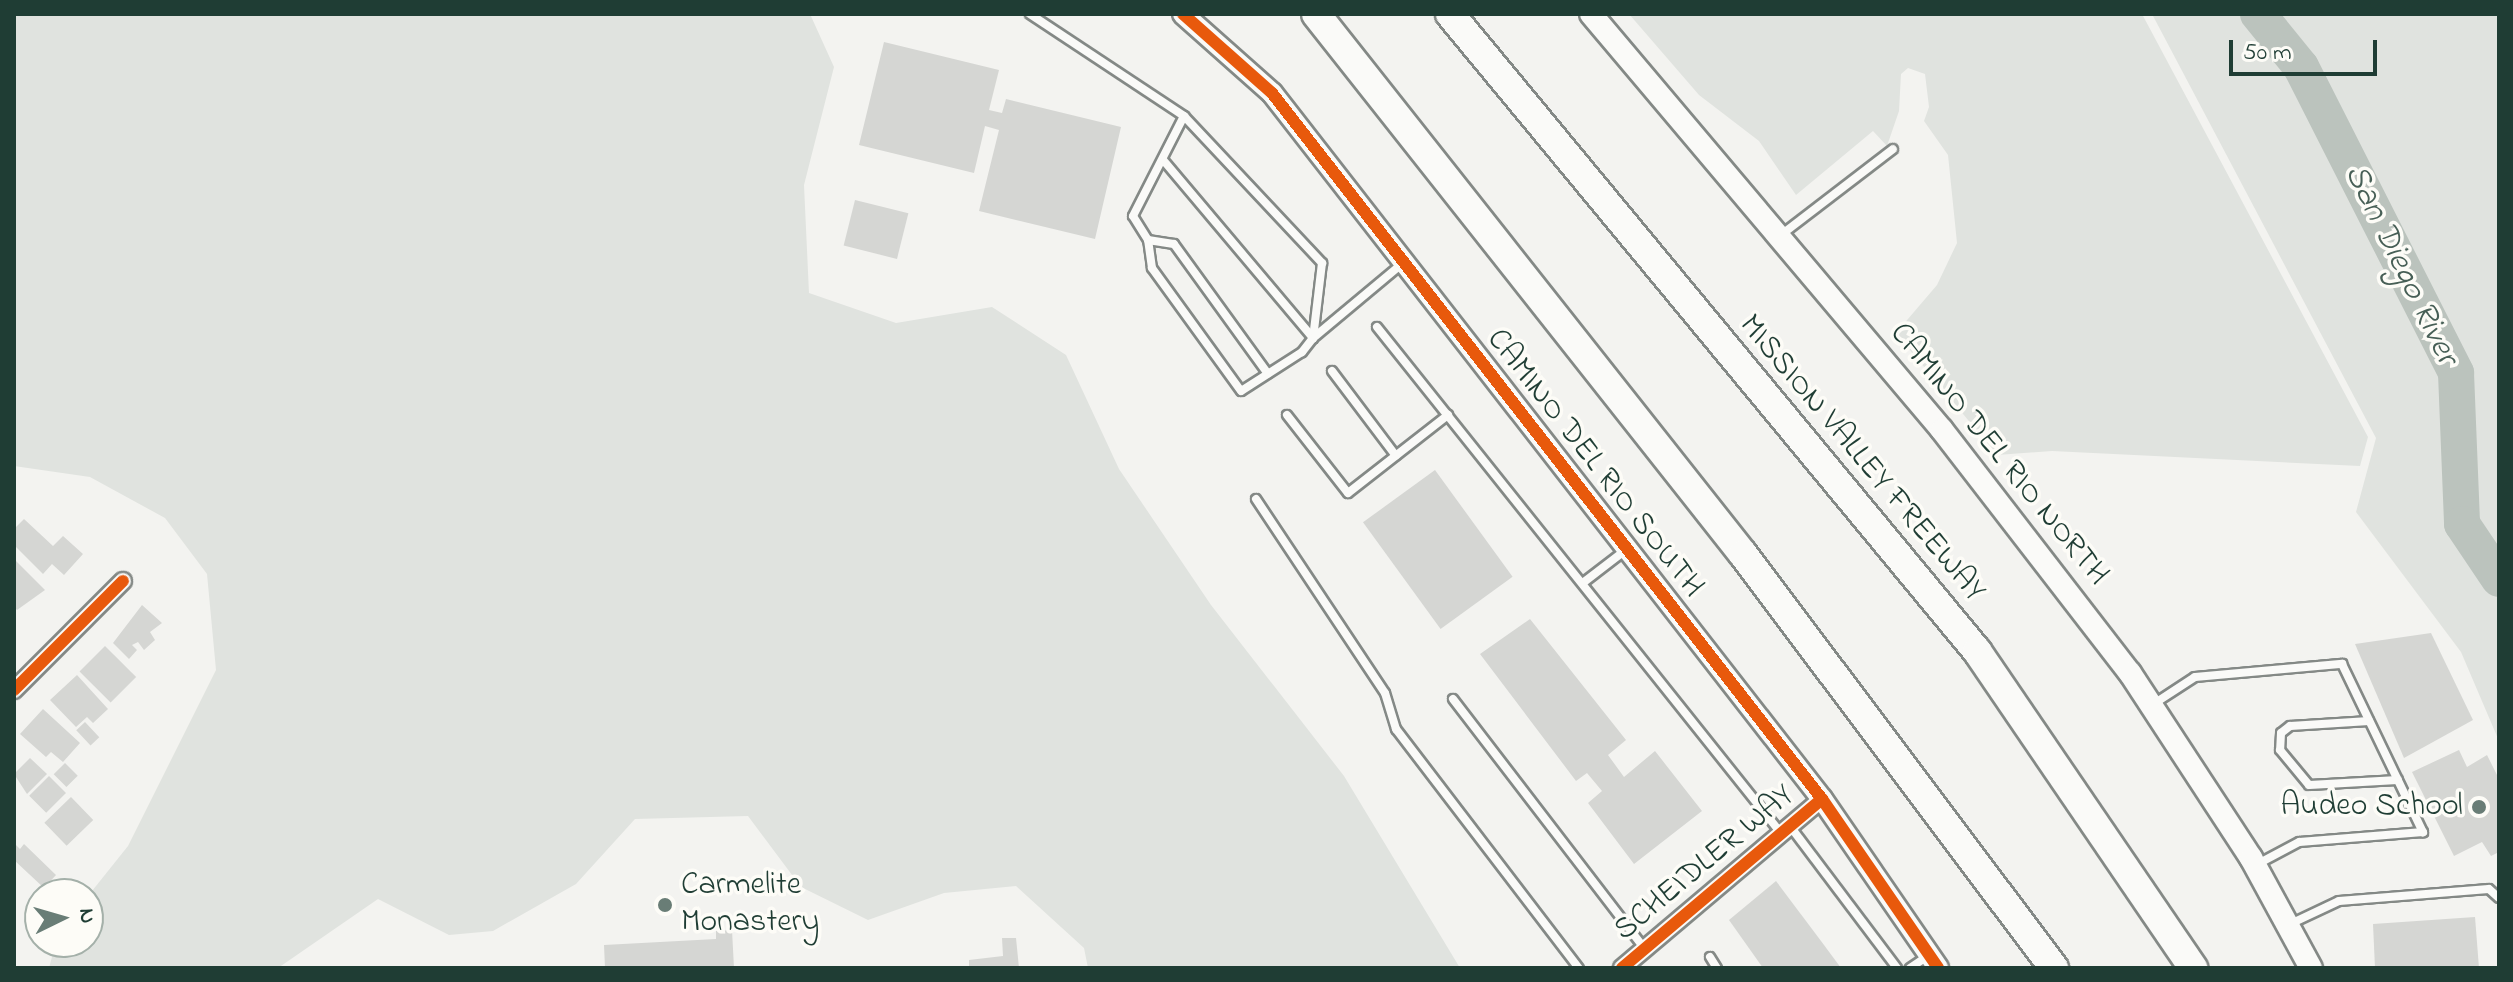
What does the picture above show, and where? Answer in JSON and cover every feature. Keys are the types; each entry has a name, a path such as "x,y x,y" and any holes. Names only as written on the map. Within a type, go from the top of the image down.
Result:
{"highway":[{"path":"1316,14 1743,554 2054,968"},
{"name":"MISSION VALLEY FREEWAY","path":"1450,14 1977,651 2193,968"}],"main road":[{"name":"CAMINO DEL RIO NORTH","path":"1591,14 1942,430 2151,705 2255,865 2311,968"}],"street":[{"name":"CAMINO DEL RIO SOUTH","path":"1183,14 1272,93 1822,799 1933,962"},
{"path":"14,690 123,581"},
{"name":"SCHEIDLER WAY","path":"1622,968 1822,799"}],"lane":[{"path":"1030,14 1184,116 1322,263 1313,338"},
{"path":"1184,116 1164,161 1133,216 1148,240 1152,268 1241,391 1302,352 1313,338 1404,262"},
{"path":"1777,238 1893,149"},
{"path":"1164,161 1313,338"},
{"path":"1148,240 1174,244 1268,374"},
{"path":"1377,327 1897,968"},
{"path":"1332,371 1396,456"},
{"path":"1287,415 1348,493 1448,415"},
{"path":"1256,499 1385,693 1396,729 1579,968"},
{"path":"1584,582 1627,549"},
{"path":"2151,705 2195,677 2342,664 2423,832 2299,842 2255,865"},
{"path":"1453,699 1645,949"},
{"path":"2369,721 2290,726 2281,733 2280,750 2309,785 2398,780"},
{"path":"2288,925 2339,901 2489,889 2499,898"},
{"path":"1710,957 1717,968"},
{"path":"1910,968 1933,962"}],"shaded area":[{"path":"14,14 810,14 834,67 804,185 809,293 896,323 992,307 1066,355 1119,469 1211,605 1344,776 1460,968 1088,968 1084,948 1016,886 944,893 868,920 801,887 748,816 635,819 576,884 493,931 449,935 378,899 278,968 49,968 52,958 104,958 102,878 128,846 216,670 207,574 165,518 90,477 14,466"},
{"path":"1629,14 2142,14 2368,437 2360,466 2052,451 1997,455 1896,333 1937,285 1957,243 1948,155 1924,121 1929,107 1925,74 1908,68 1901,74 1899,111 1887,146 1873,131 1796,195 1759,141 1699,95"},
{"path":"2152,14 2499,14 2499,741 2461,652 2356,512 2376,438"}],"building":[{"path":"884,42 999,70 989,110 1002,113 1006,99 1121,127 1095,239 979,211 999,130 985,126 974,173 859,145"},
{"path":"855,200 908,213 897,259 844,246"},
{"path":"1435,470 1513,577 1441,629 1363,522"},
{"path":"24,519 53,546 63,536 83,554 64,575 52,564 43,574 14,545 14,529"},
{"path":"14,559 45,590 17,610 14,607"},
{"path":"142,605 162,623 150,632 155,640 144,650 138,642 132,645 137,650 129,659 113,643"},
{"path":"1530,619 1626,740 1608,755 1624,777 1655,751 1702,811 1634,864 1588,803 1602,791 1587,773 1576,781 1480,654"},
{"path":"2431,633 2473,720 2404,758 2355,644"},
{"path":"105,646 136,677 111,703 80,671"},
{"path":"77,675 108,709 93,723 87,717 76,727 50,700"},
{"path":"43,709 80,743 63,762 51,752 46,757 20,734"},
{"path":"85,722 99,737 91,746 76,730"},
{"path":"2459,750 2467,767 2487,755 2499,779 2499,852 2491,856 2482,842 2454,856 2412,772"},
{"path":"30,758 47,774 27,794 14,774"},
{"path":"65,763 78,776 66,787 54,774"},
{"path":"49,776 66,793 46,813 29,796"},
{"path":"71,797 93,820 67,846 44,823"},
{"path":"14,843 20,849 24,844 56,875 53,878 33,878 14,860"},
{"path":"1776,881 1841,968 1763,968 1729,920"},
{"path":"2475,917 2479,968 2375,968 2373,924"},
{"path":"732,930 734,968 605,968 604,945 716,939 716,931"},
{"path":"1002,938 1016,938 1019,968 969,968 969,960 1003,956"}],"waterway":[{"name":"San Diego River","path":"2258,14 2301,67 2456,373 2462,524 2499,579"}],"cycle path":[{"path":"1183,14 1272,93 1822,799 1938,968"},
{"path":"14,690 123,581"},
{"path":"1622,968 1822,799"}],"place":[{"name":"Audeo School","path":"2479,807"},
{"name":"Carmelite Monastery","path":"665,905"}]}
